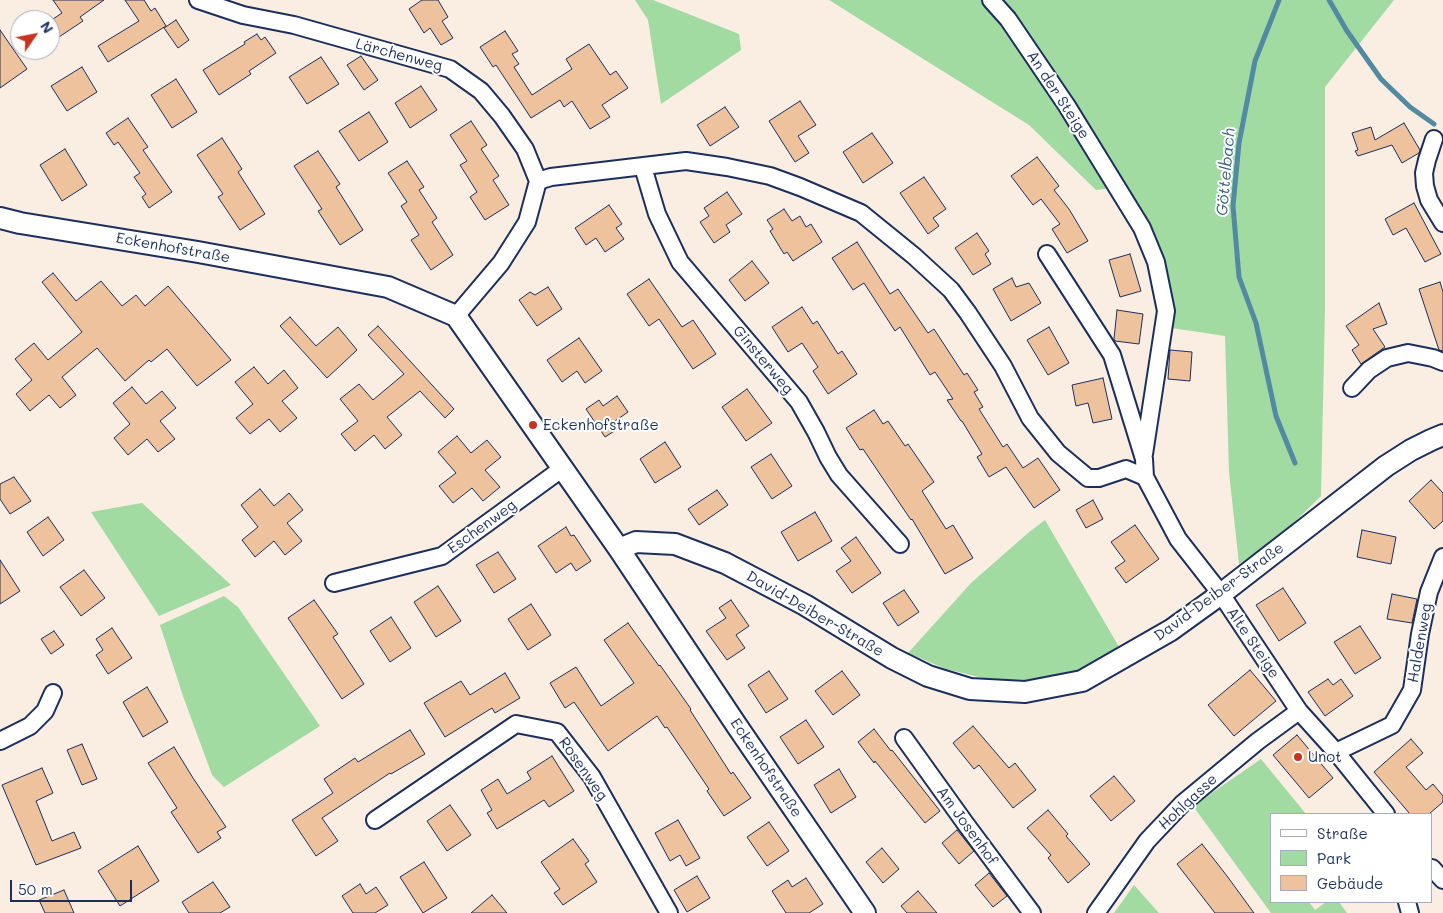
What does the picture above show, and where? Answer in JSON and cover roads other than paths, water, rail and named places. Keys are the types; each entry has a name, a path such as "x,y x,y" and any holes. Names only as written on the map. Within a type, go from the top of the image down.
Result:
{"street":[{"name":"Lärchenweg","path":"198,0 243,15 294,25 450,69 481,91 502,116 525,149 538,181"},
{"name":"An der Steige","path":"991,0 1008,19 1067,106 1121,193"},
{"path":"1434,138 1424,173 1425,186 1429,200 1443,223"},
{"path":"456,316 501,263 527,222 538,181 552,177 686,161 770,176 861,213 914,256 950,290 968,312 1002,366 1030,418 1058,453 1088,478 1099,478 1126,469 1145,477"},
{"name":"Ginsterweg","path":"642,167 657,214 680,262 798,402 839,475 900,544"},
{"name":"Alte Steige","path":"1121,193 1142,228 1156,262 1166,311 1144,459 1145,477 1178,539 1221,594 1299,711 1336,752 1385,813"},
{"name":"Eckenhofstraße","path":"0,218 388,287 456,316 619,549 865,913"},
{"name":"Alte Steige","path":"1047,254 1112,356 1144,459"},
{"path":"1352,388 1369,370 1387,358 1408,353 1443,362"},
{"name":"David-Deiber-Straße","path":"619,549 636,542 675,544 725,563 805,605 892,658 928,676 970,689 1025,692 1082,681 1172,630 1386,466 1411,450 1443,436"},
{"name":"Eschenweg","path":"334,583 442,556 563,468"},
{"name":"Haldenweg","path":"1336,752 1392,724 1412,690 1420,634 1429,592 1443,557"},
{"path":"0,741 30,726 45,711 53,693"},
{"name":"Hohlgasse","path":"1096,913 1147,841 1182,804 1258,741 1299,711"},
{"name":"Rosenweg","path":"375,820 516,724 557,732 592,776 669,913"},
{"name":"Am Josenhof","path":"904,738 964,823 1032,913"},
{"path":"1433,869 1443,880"}],"waterway":[{"name":"Göttelbach","path":"1279,0 1255,61 1239,143 1233,206 1239,277 1256,323 1276,416 1295,463"},
{"path":"1329,0 1347,31 1381,79 1410,107 1434,124"}],"place":[{"name":"Eckenhofstraße","path":"533,425"},
{"name":"Unot","path":"1298,757"}]}
